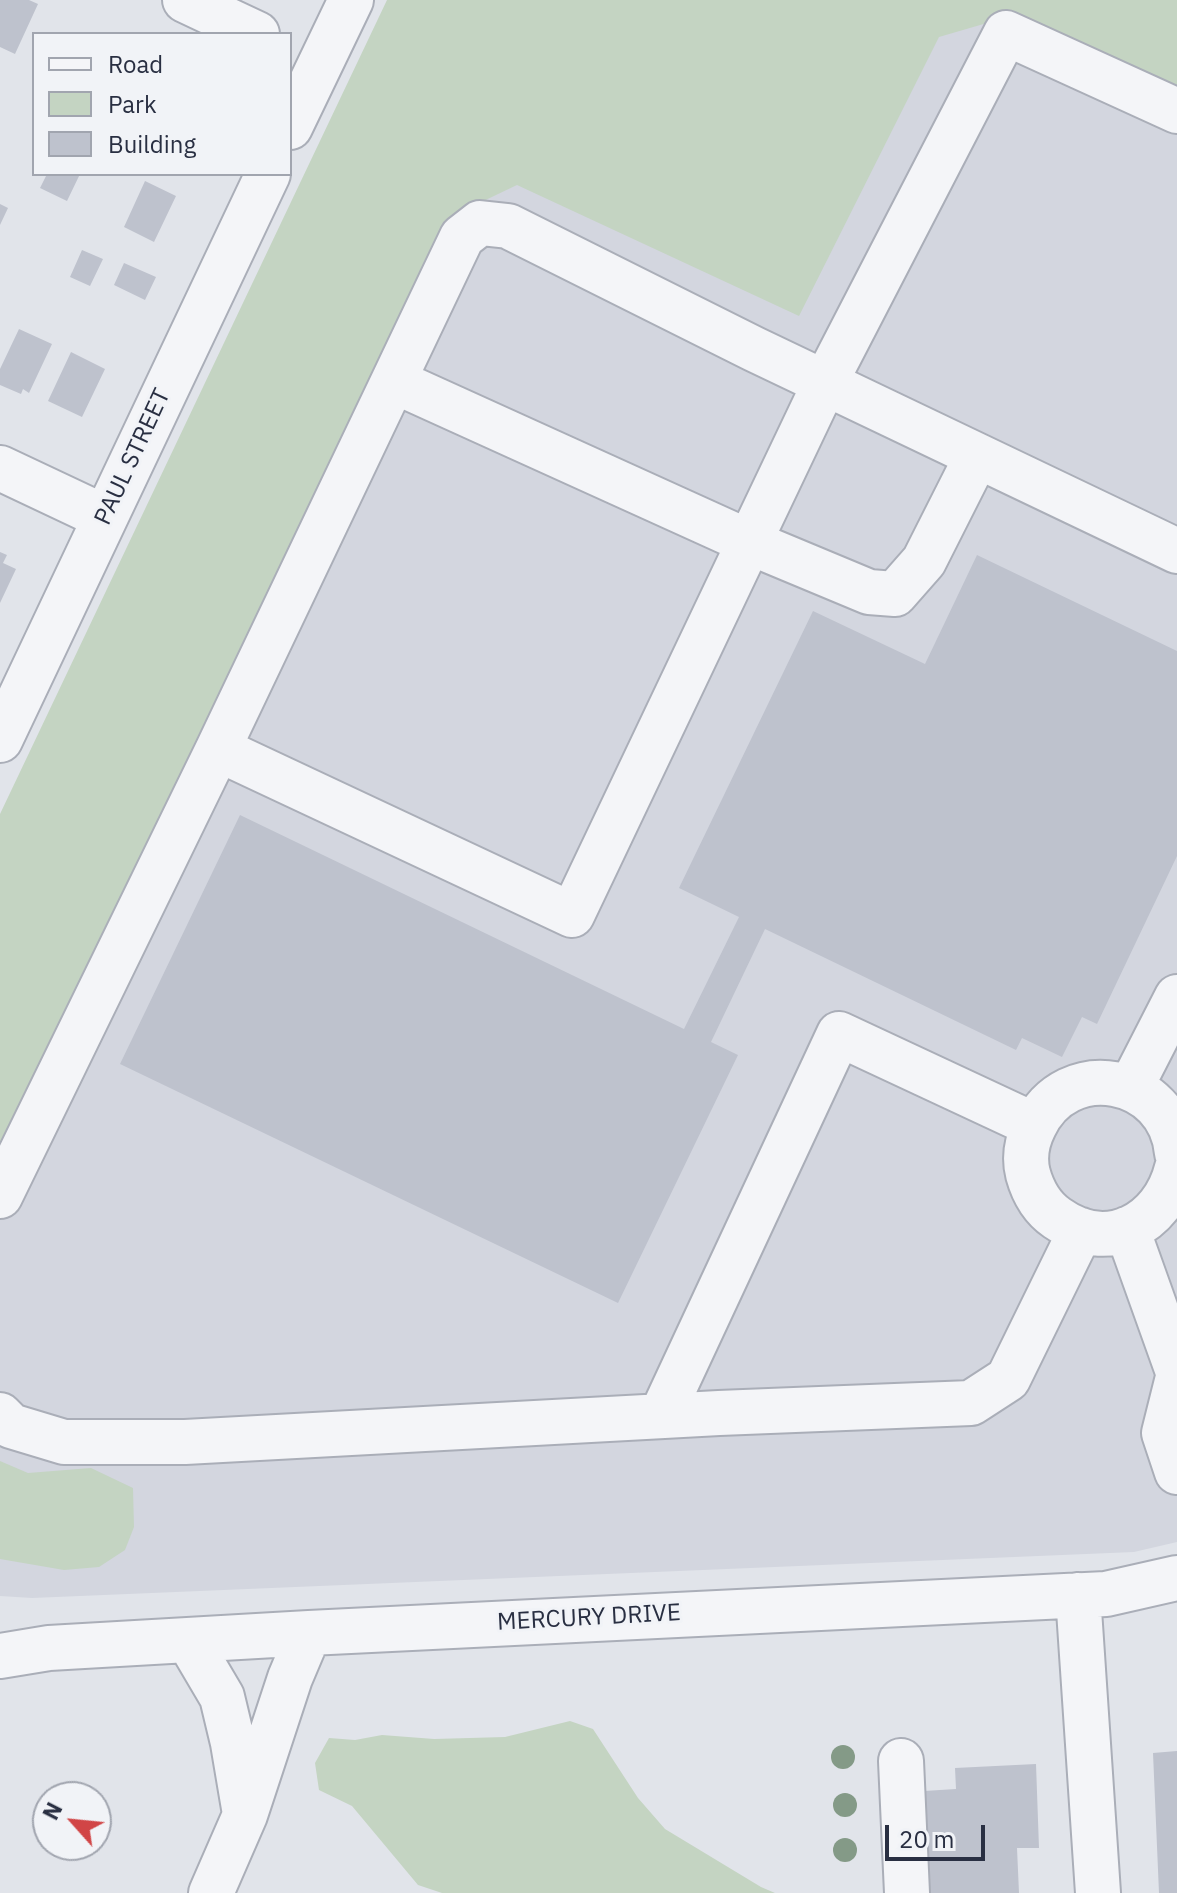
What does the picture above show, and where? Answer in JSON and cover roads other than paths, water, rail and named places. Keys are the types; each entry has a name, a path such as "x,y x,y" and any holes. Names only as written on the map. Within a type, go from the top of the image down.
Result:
{"street":[{"path":"185,0 253,32"},
{"path":"292,118 305,57 351,0"},
{"path":"218,749 572,915 825,383 1006,33 1177,111"},
{"name":"PAUL STREET","path":"0,740 267,176"},
{"path":"0,1196 462,237 480,223 508,226 825,383 1177,551"},
{"path":"394,381 749,542 869,592 895,594 924,561 977,456"},
{"path":"0,468 104,517"},
{"path":"1131,1087 1177,997"},
{"path":"661,1416 839,1034 1034,1125"},
{"path":"1173,1191 1141,1224 1119,1233 1095,1234 1069,1227 1048,1212 1033,1191 1026,1166 1028,1140 1039,1116 1056,1097 1079,1085 1105,1081 1131,1087 1151,1099 1167,1118 1176,1140 1177,1153"},
{"path":"1127,1229 1177,1369"},
{"path":"0,1415 11,1426 64,1442 185,1442 971,1403 1008,1379 1081,1230"},
{"path":"1177,1381 1164,1433 1177,1472"},
{"name":"MERCURY DRIVE","path":"0,1656 49,1648 309,1633 1106,1594 1177,1578"},
{"path":"1078,1595 1098,1893"},
{"path":"211,1893 245,1815 290,1678 309,1633"},
{"path":"189,1641 222,1697 245,1815"},
{"path":"901,1761 907,1893"}]}
